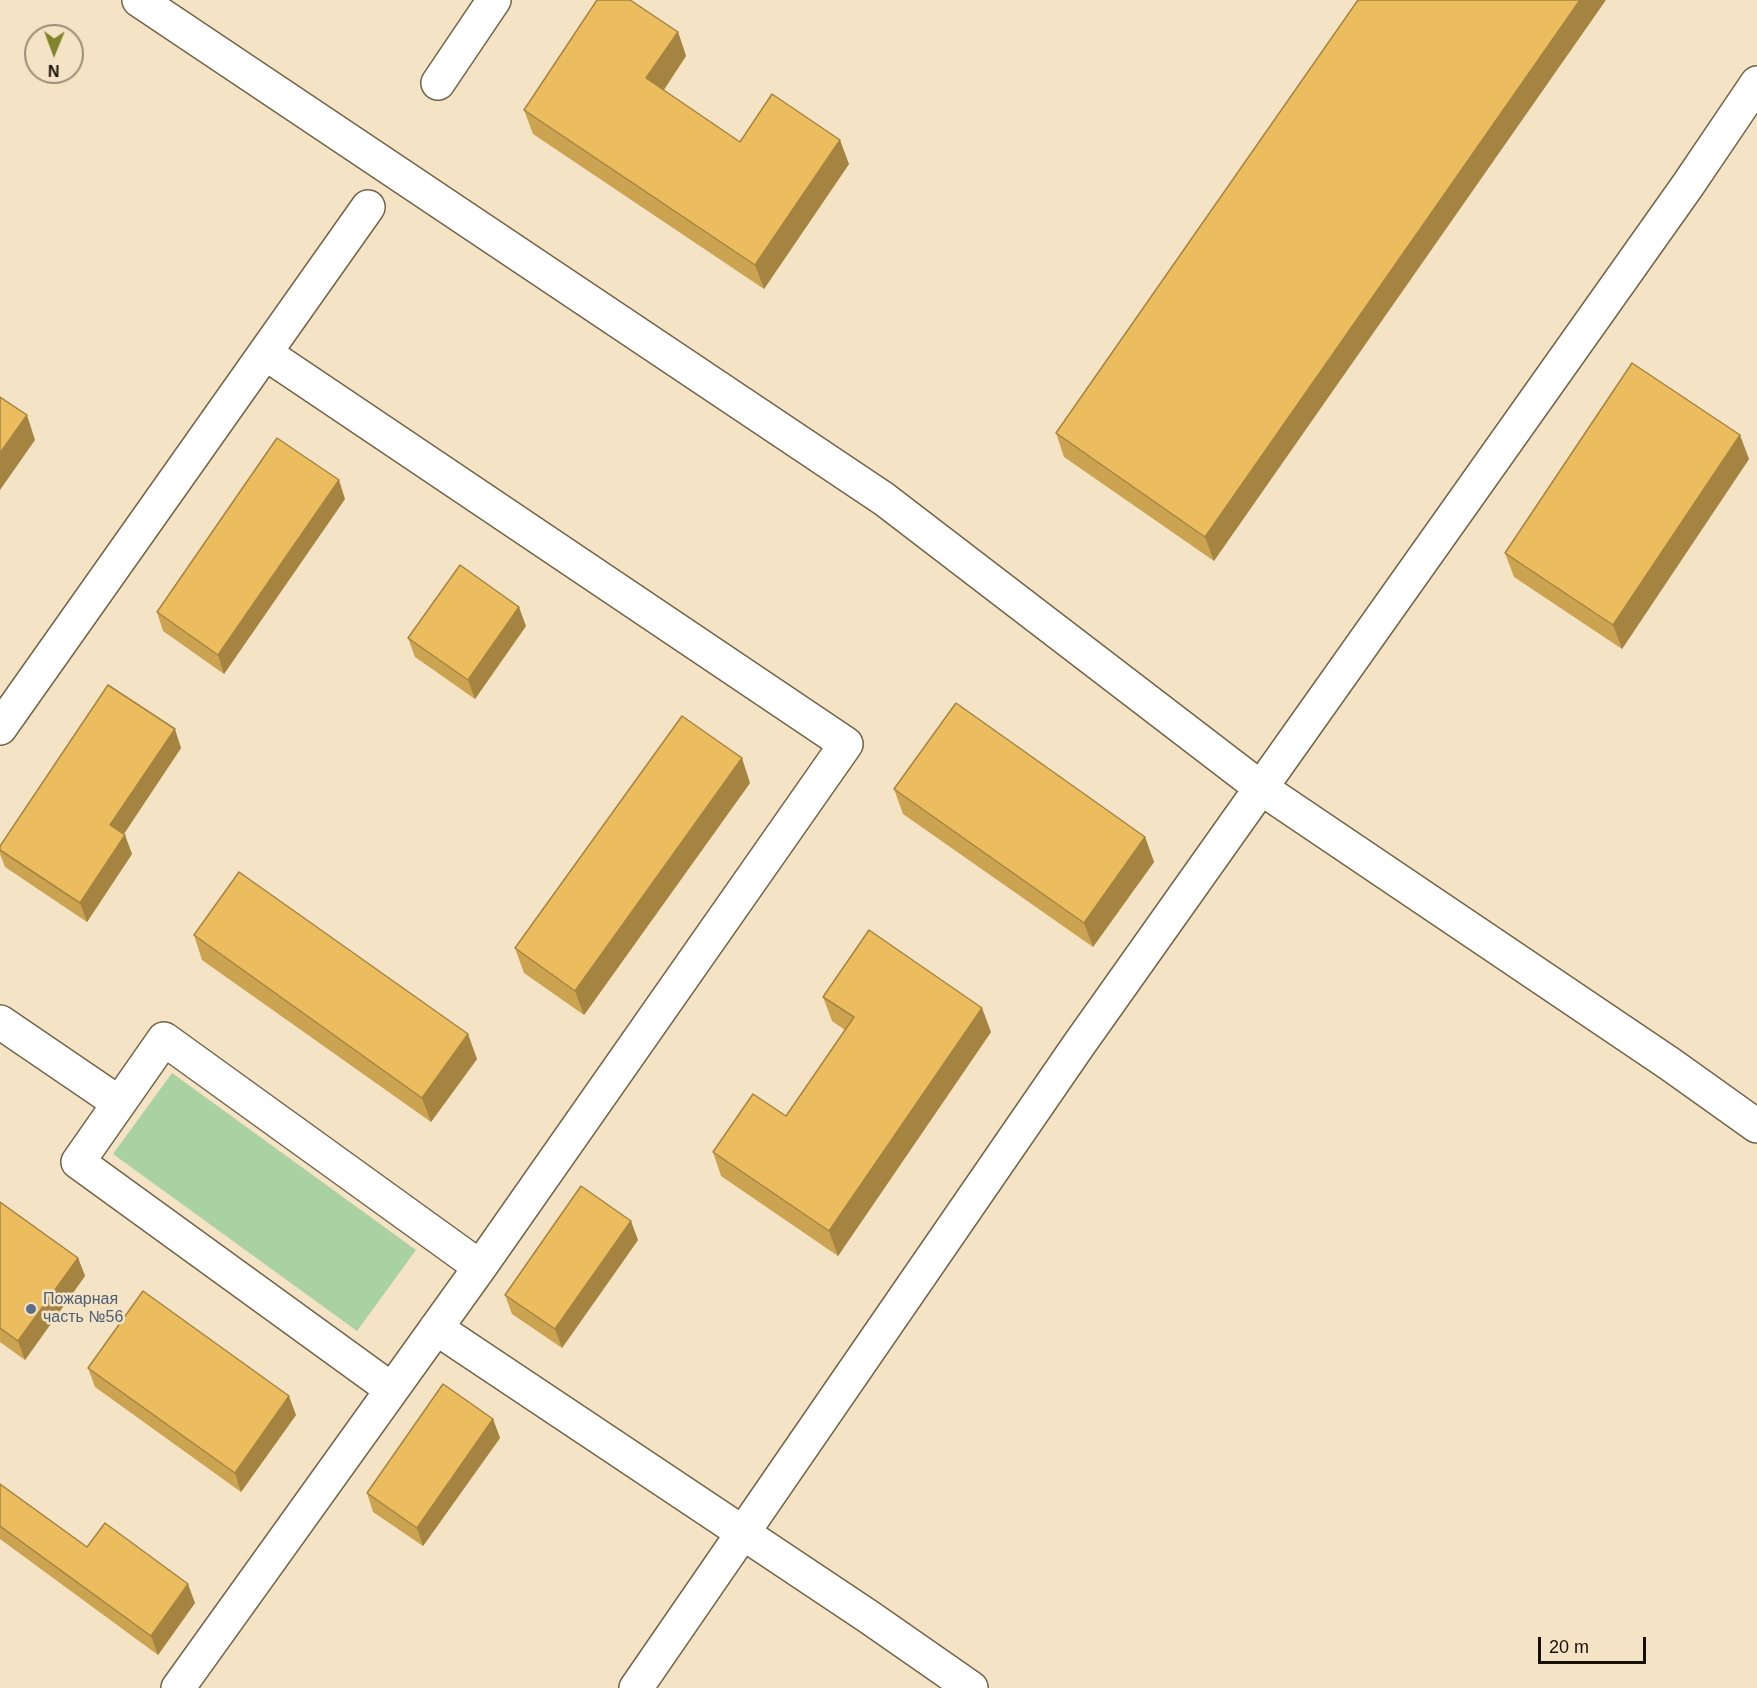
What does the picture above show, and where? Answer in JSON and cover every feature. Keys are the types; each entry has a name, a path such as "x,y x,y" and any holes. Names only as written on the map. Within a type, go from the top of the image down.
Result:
{"lane":[{"path":"140,0 885,499 1261,788 1670,1064 1757,1126"},
{"path":"438,83 494,0"},
{"path":"636,1688 1078,1046 1688,185 1757,83"},
{"path":"0,728 368,207"},
{"path":"178,1688 480,1267 846,744 265,353"},
{"path":"0,1022 119,1103"},
{"path":"391,1389 78,1162 164,1039 480,1267"},
{"path":"436,1328 744,1533 971,1688"}],"green space":[{"path":"172,1073 416,1250 357,1331 113,1154"}],"building":[{"path":"597,0 630,0 678,32 646,78 740,142 772,94 840,140 755,265 524,110"},
{"path":"1358,0 1580,0 1205,537 1056,433"},
{"path":"1632,363 1740,435 1613,625 1505,553"},
{"path":"0,397 27,415 0,453"},
{"path":"277,438 339,480 218,655 157,612"},
{"path":"460,565 519,607 468,680 408,638"},
{"path":"108,685 175,729 110,825 125,835 80,903 0,850 0,846"},
{"path":"956,703 1145,837 1084,923 894,789"},
{"path":"682,716 742,758 575,991 515,948"},
{"path":"239,872 468,1034 422,1098 194,935"},
{"path":"869,930 982,1008 829,1231 713,1152 753,1094 786,1116 854,1017 823,997"},
{"path":"581,1186 631,1221 555,1329 505,1295"},
{"name":"Пожарная часть №56","path":"0,1202 78,1258 18,1341 0,1328"},
{"path":"143,1291 289,1396 235,1473 88,1368"},
{"path":"443,1384 493,1419 417,1528 367,1493"},
{"path":"0,1484 87,1547 105,1523 188,1584 151,1636 0,1526"}],"place":[{"name":"Пожарная часть №56","path":"31,1309"}]}
